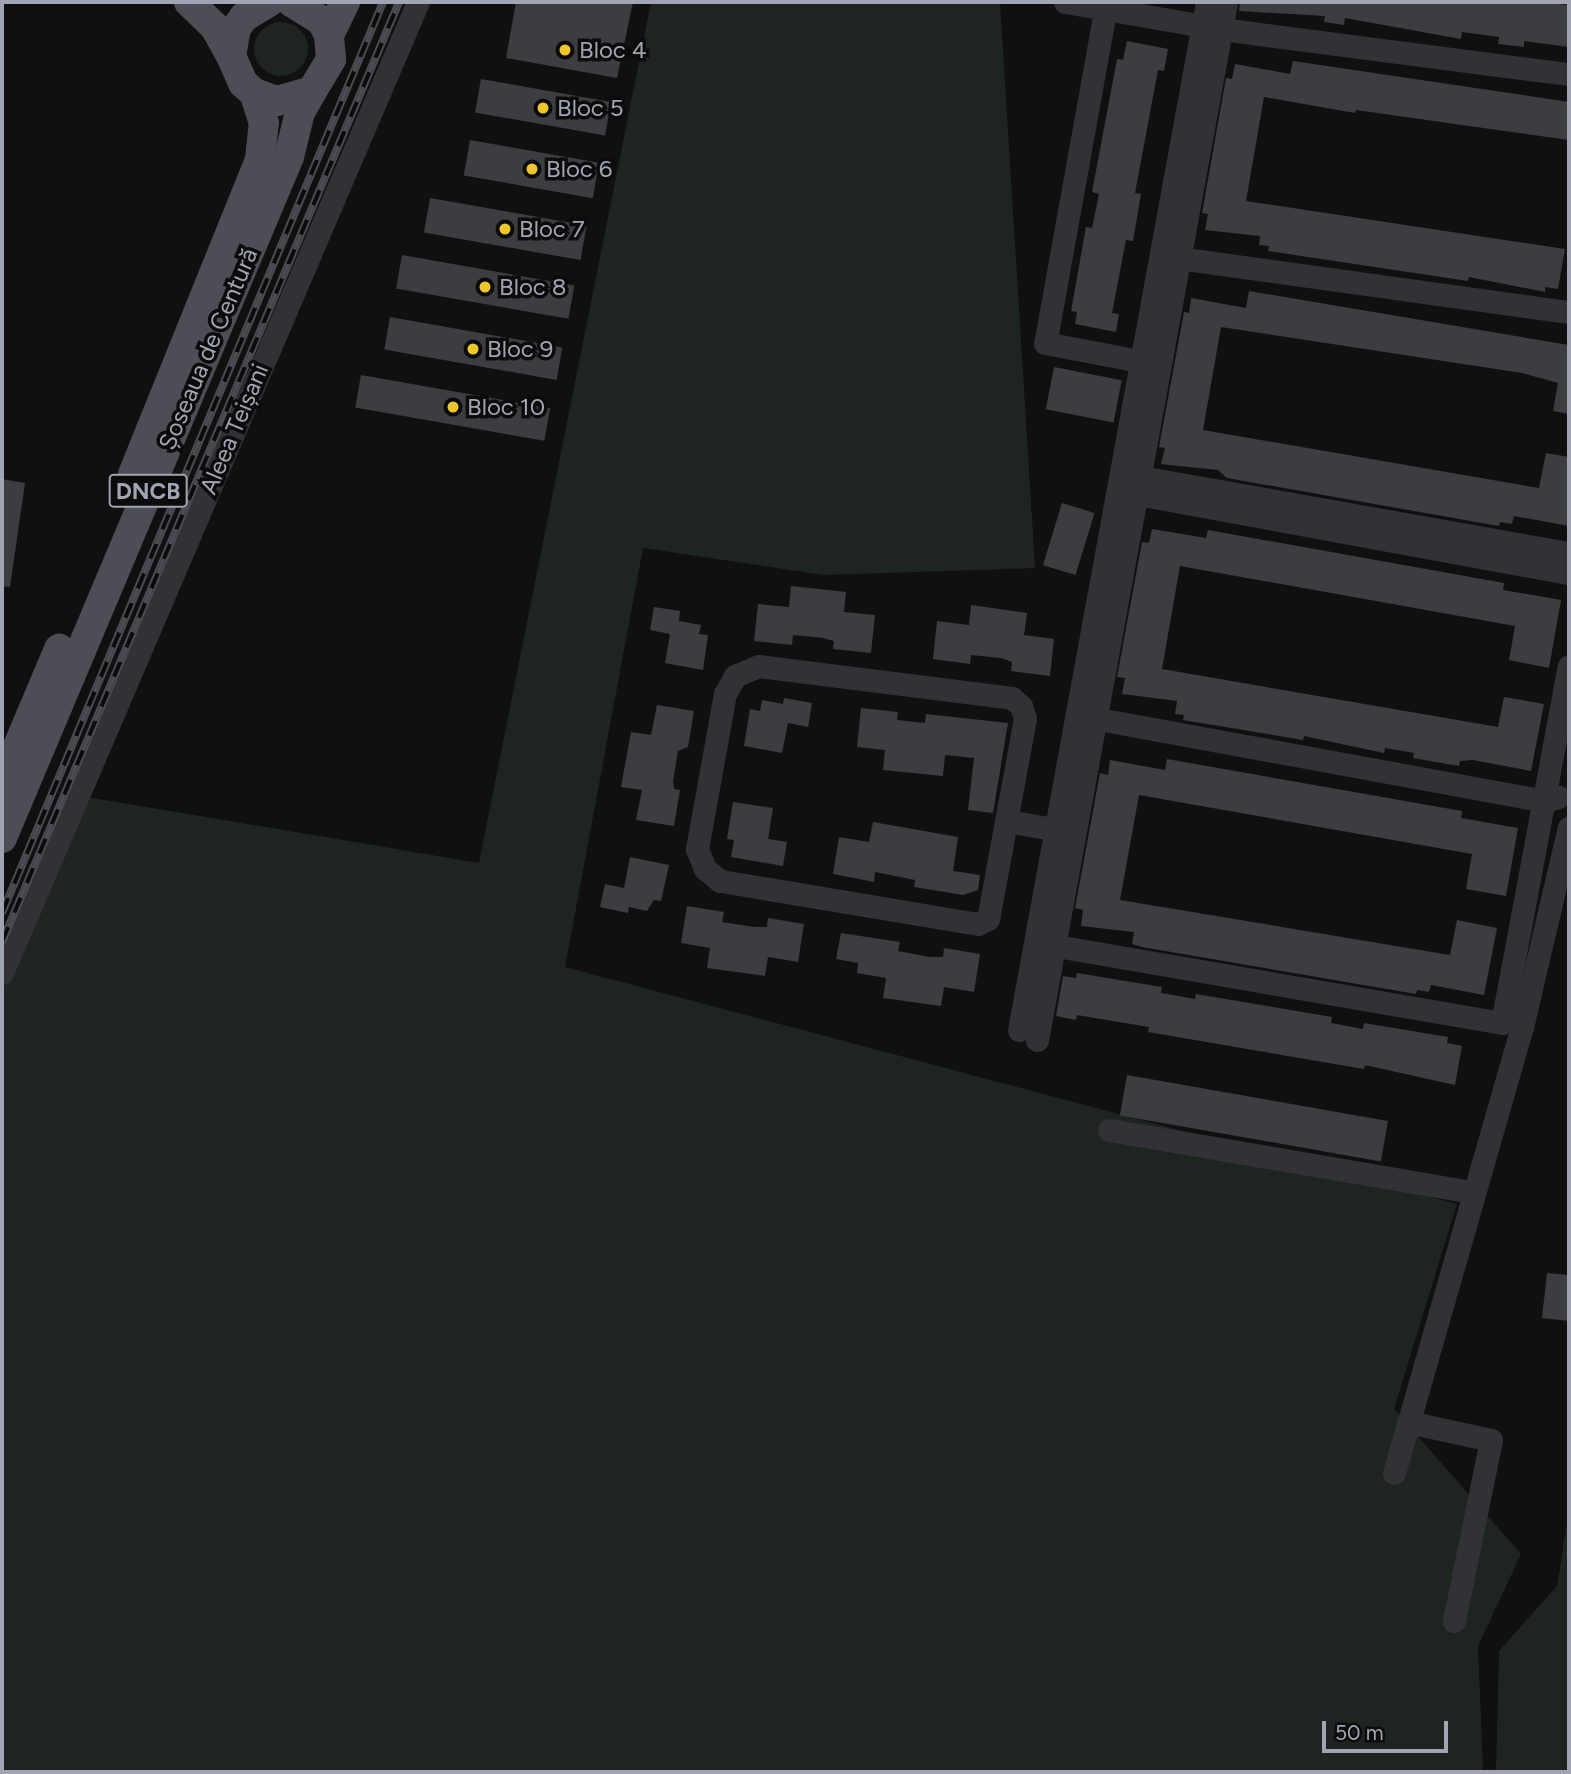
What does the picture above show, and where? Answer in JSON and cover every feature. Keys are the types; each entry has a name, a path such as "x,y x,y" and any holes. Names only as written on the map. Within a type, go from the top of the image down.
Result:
{"main road":[{"path":"189,2 215,27 231,56"},
{"path":"262,2 268,2"},
{"path":"231,56 236,29 249,12 268,2"},
{"path":"292,2 312,11 329,35"},
{"name":"DNCB","path":"312,91 331,59 329,35 345,2"},
{"name":"DNCB","path":"231,56 243,83 254,93"},
{"path":"254,93 278,101 312,91"},
{"name":"Șoseaua de Centură","path":"2,838 289,157 300,112 312,91"},
{"name":"Șoseaua de Centură","path":"2,784 260,159 264,123 254,93"}],"street":[{"name":"Aleea Teișani","path":"2,973 418,2"},
{"path":"1065,2 1212,28 1569,74"},
{"path":"1207,2 1212,28"},
{"path":"1028,1035 1212,28 1226,2"},
{"path":"1105,11 1045,343 1150,363"},
{"path":"1170,257 1569,312"},
{"path":"1128,484 1569,554"},
{"path":"1128,484 1569,573"},
{"path":"759,666 1012,698 1025,718 1007,821 990,916 978,924 720,881 705,869 697,849 724,694 735,676 759,666"},
{"path":"1044,944 1502,1023 1569,666"},
{"path":"1086,717 1545,801 1561,796 1569,751"},
{"path":"1007,821 1065,831"},
{"path":"1394,1473 1472,1192 1522,1027 1569,827"},
{"path":"1109,1130 1472,1192"},
{"path":"1408,1422 1491,1440 1454,1621"}],"shaded area":[{"path":"651,2 1000,2 1035,568 825,575 643,548 565,967 1457,1204 1394,1409 1521,1554 1478,1646 1483,1772 2,1772 2,981 81,796 479,863"},
{"path":"281,22 300,30 308,49 300,68 281,76 262,68 254,49 262,30"},
{"path":"1569,1511 1569,1772 1496,1772 1499,1651 1557,1586"}],"building":[{"path":"516,2 633,2 617,78 506,58"},
{"path":"1240,2 1541,2 1568,5 1569,47 1524,41 1524,47 1498,44 1499,37 1462,32 1461,39 1345,18 1344,25 1324,22 1325,16 1239,11"},
{"path":"1127,41 1168,49 1164,71 1158,70 1135,193 1141,194 1133,241 1126,240 1112,313 1119,314 1116,332 1075,324 1077,312 1071,311 1086,227 1092,228 1099,194 1092,192 1117,59 1123,60"},
{"path":"1293,61 1569,102 1569,140 1356,110 1355,113 1264,97 1246,201 1565,249 1558,289 1545,287 1545,292 1469,277 1468,281 1268,251 1269,246 1259,245 1260,236 1205,230 1208,214 1202,213 1226,78 1232,79 1235,64 1290,74"},
{"name":"Bloc 5","path":"481,79 611,102 605,135 475,112"},
{"name":"Bloc 6","path":"470,140 599,163 593,198 464,175"},
{"name":"Bloc 7","path":"430,198 587,226 581,260 424,232"},
{"name":"Bloc 8","path":"402,255 574,285 568,319 396,288"},
{"path":"1249,291 1569,345 1569,414 1553,411 1558,383 1522,373 1221,327 1203,430 1539,488 1546,453 1569,457 1569,526 1514,516 1512,524 1500,522 1499,526 1227,478 1218,470 1161,464 1165,448 1159,447 1184,312 1189,313 1191,298 1246,308"},
{"name":"Bloc 9","path":"390,317 562,347 557,380 384,349"},
{"path":"1054,367 1122,380 1114,422 1046,409"},
{"name":"Bloc 10","path":"361,375 550,408 544,441 355,407"},
{"path":"2,479 25,483 10,587 2,586"},
{"path":"1062,503 1095,513 1076,575 1043,565"},
{"path":"1152,529 1206,538 1208,530 1504,583 1503,590 1561,600 1549,668 1509,660 1515,626 1180,566 1162,669 1498,727 1504,697 1544,704 1531,771 1473,760 1460,761 1459,766 1413,758 1414,753 1385,748 1384,753 1304,736 1303,740 1183,720 1184,715 1175,714 1177,701 1122,694 1125,678 1117,677 1142,542 1149,543"},
{"path":"791,586 846,592 844,612 875,615 871,653 833,649 834,641 823,638 793,635 792,645 754,641 758,604 789,607"},
{"path":"971,605 1027,613 1024,635 1054,639 1050,676 1011,671 1012,662 1001,658 971,655 970,664 933,659 937,621 969,625"},
{"path":"654,607 680,611 679,621 701,625 699,634 708,635 703,670 665,663 670,634 650,630"},
{"path":"784,698 812,703 808,727 788,723 782,753 744,746 750,709 760,711 762,700 783,704"},
{"path":"657,705 694,711 688,747 678,751 673,781 674,789 680,790 674,826 636,820 642,790 621,787 631,732 651,735"},
{"path":"861,708 898,712 897,720 925,723 926,714 1008,723 993,813 968,810 974,758 945,755 943,776 883,770 885,750 857,747"},
{"path":"1167,759 1462,811 1461,818 1518,828 1506,896 1466,889 1472,854 1139,795 1120,900 1450,955 1457,920 1497,928 1484,995 1431,985 1429,992 1417,990 1416,994 1142,947 1132,944 1134,932 1081,926 1083,910 1075,908 1100,773 1108,775 1110,760 1165,770"},
{"path":"733,802 773,808 768,839 787,842 783,866 731,857 734,840 727,839"},
{"path":"873,822 958,837 953,871 980,875 978,890 963,895 914,887 915,880 875,872 874,882 833,874 839,837 869,842"},
{"path":"630,857 669,865 661,901 654,900 647,911 629,907 628,913 600,907 605,884 624,888"},
{"path":"687,906 724,912 722,922 754,927 767,927 768,918 804,924 798,962 768,957 765,976 707,968 710,948 681,943"},
{"path":"841,933 900,942 898,951 930,957 943,957 944,948 980,954 974,992 944,987 941,1006 883,998 886,978 857,973 858,963 836,959"},
{"path":"1077,973 1162,987 1161,993 1195,999 1196,994 1332,1017 1331,1023 1363,1029 1364,1023 1448,1037 1447,1043 1462,1046 1455,1085 1365,1065 1364,1069 1148,1032 1149,1027 1077,1015 1076,1020 1056,1016 1063,976 1076,978"},
{"path":"1127,1075 1388,1121 1381,1161 1120,1115"},
{"path":"1547,1273 1569,1275 1569,1321 1542,1318"}],"railway":[{"path":"2,913 383,2"},
{"path":"2,942 399,2"}],"place":[{"name":"Bloc 4","path":"565,50"},
{"name":"Bloc 5","path":"543,108"},
{"name":"Bloc 6","path":"532,169"},
{"name":"Bloc 7","path":"505,229"},
{"name":"Bloc 8","path":"485,287"},
{"name":"Bloc 9","path":"473,349"},
{"name":"Bloc 10","path":"453,407"}]}
